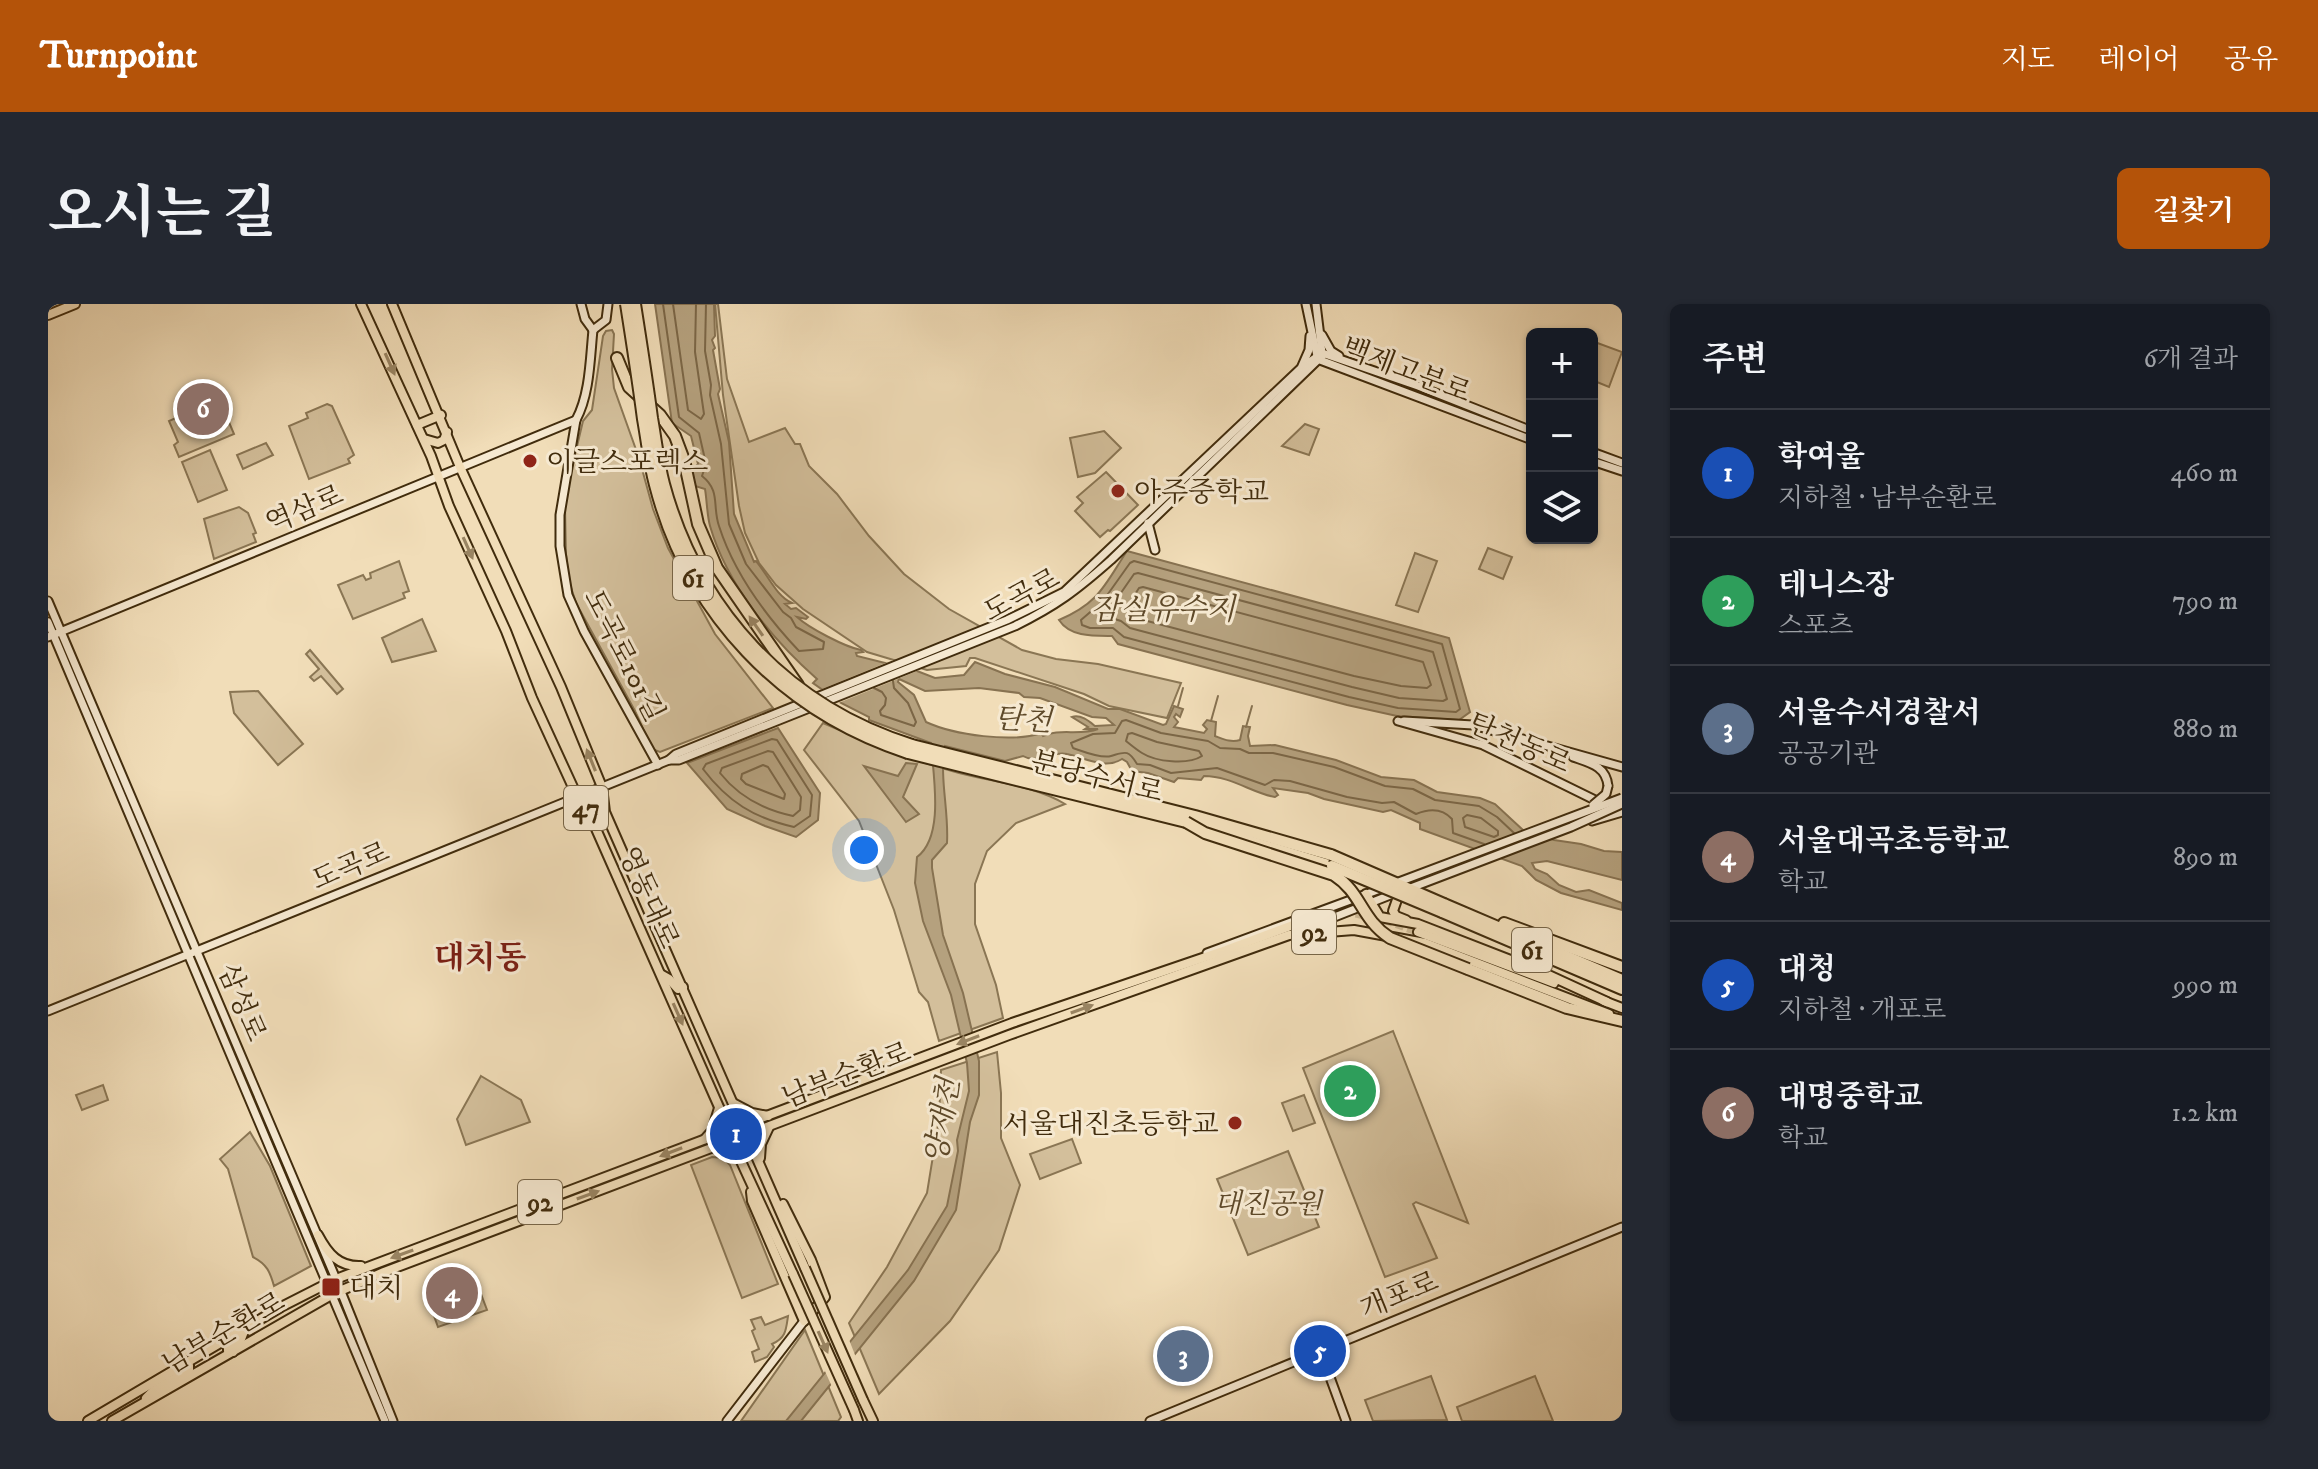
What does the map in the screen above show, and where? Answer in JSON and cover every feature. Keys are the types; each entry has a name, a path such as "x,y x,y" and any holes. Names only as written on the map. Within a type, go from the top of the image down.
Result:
{"highway":[{"name":"분당수서로","path":"626,304 652,473 666,522 704,599 740,648 821,714 893,748 1186,822 1332,866 1622,989"},
{"name":"분당수서로","path":"635,304 659,465 679,530 708,587 734,626 761,657 801,689 843,716 896,740 1195,816 1345,861 1622,980"},
{"path":"617,358 629,387 660,415 675,436 684,460 698,524 717,568 801,689"},
{"path":"1186,822 1205,833 1334,875 1351,888 1369,921 1390,938 1567,1008 1622,1020"},
{"path":"1444,904 1622,967"}],"main road":[{"path":"48,315 75,304"},
{"name":"영동대로","path":"361,304 424,439 532,698 577,796 589,813 727,1131 858,1421"},
{"name":"영동대로","path":"392,304 441,415 460,467 520,594 602,787 605,812 873,1421"},
{"path":"581,304 585,319 593,330 606,320 608,304"},
{"name":"백제고분로","path":"1306,304 1321,356"},
{"name":"백제고분로","path":"1316,304 1321,356"},
{"path":"1301,368 1309,350 1310,322"},
{"name":"도곡로101길","path":"593,330 586,388 582,410 576,420 560,515 561,561 568,595 591,644 658,765"},
{"path":"1321,332 1331,351 1348,362"},
{"name":"백제고분로","path":"1321,356 1348,362 1526,429"},
{"name":"백제고분로","path":"1321,356 1526,438"},
{"name":"도곡로","path":"48,1011 658,765 676,754 1007,620 1064,592 1301,368 1321,356"},
{"name":"도곡로","path":"669,760 679,760 1015,626 1061,602 1148,523 1321,356"},
{"path":"417,425 441,415"},
{"name":"역삼로","path":"54,634 576,420"},
{"path":"563,425 574,437"},
{"path":"424,439 438,443 444,440 447,432"},
{"path":"1598,454 1622,463"},
{"path":"1598,463 1622,471"},
{"path":"1148,523 1155,550"},
{"name":"삼성로","path":"48,601 54,634"},
{"name":"삼성로","path":"48,622 117,772 393,1421"},
{"name":"탄천동로","path":"1526,738 1473,725 1398,721 1483,745 1622,811"},
{"path":"1526,738 1622,767"},
{"path":"1418,928 1394,913 1400,889 1564,818 1602,798 1608,786 1605,773 1598,766 1526,738"},
{"path":"1564,818 1622,798"},
{"path":"1571,827 1622,804"},
{"path":"1195,959 1225,945 1400,889 1622,811"},
{"path":"1365,900 1380,917 1544,973 1622,1008"},
{"path":"1289,935 1365,900"},
{"path":"1365,900 1371,919 1378,925 1425,943"},
{"name":"남부순환로","path":"112,1421 337,1293 384,1272 732,1141 769,1116 1007,1025 1320,915"},
{"path":"1418,928 1411,925 1409,930 1425,943"},
{"name":"남부순환로","path":"88,1421 245,1328 332,1281 727,1131 769,1127 1009,1035 1289,935 1354,930 1425,943 1622,1020"},
{"name":"삼성로","path":"193,951 318,1235 332,1281"},
{"path":"661,975 678,989 683,987"},
{"path":"732,1102 752,1113 769,1116"},
{"path":"705,1140 712,1131 719,1107"},
{"path":"760,1162 761,1144 769,1127"},
{"path":"727,1421 825,1297 792,1219 766,1175"},
{"path":"749,1179 752,1201 804,1321"},
{"name":"개포로","path":"1150,1421 1622,1227"},
{"path":"318,1235 330,1256 344,1265 370,1266"},
{"name":"삼성로","path":"337,1293 385,1421"},
{"path":"233,1352 227,1348 241,1339 245,1328"},
{"path":"1320,1350 1346,1421"},
{"path":"144,1403 153,1391 189,1370 186,1364"}],"green space":[{"path":"715,304 718,304 727,379 749,442 785,428 795,444 800,444 809,466 837,494 869,536 904,574 949,609 1022,650 1181,683 1167,718 1109,706 1084,694 975,658 970,658 966,666 927,670 867,652 803,609 776,585 759,563 745,533 739,506 723,395"},
{"path":"612,330 614,388 668,548 715,634 773,708 660,752 652,749 635,711 576,603 569,581 565,508 569,480 583,421 592,410 603,336 606,331"},
{"path":"1598,343 1622,352 1609,387 1598,382"},
{"path":"217,394 234,434 179,457 174,445 178,442 169,421 176,418 181,408"},
{"path":"327,404 332,406 354,455 348,459 350,463 309,479 289,426 308,418 306,413"},
{"path":"1305,424 1319,429 1309,455 1282,446"},
{"path":"1104,431 1121,448 1095,473 1078,477 1070,438"},
{"path":"266,443 273,455 243,469 237,455"},
{"path":"210,450 227,490 198,502 182,462"},
{"path":"1106,472 1138,505 1100,537 1075,511 1083,503 1077,497"},
{"path":"239,507 248,513 256,542 214,559 204,519"},
{"path":"1488,548 1512,557 1503,579 1479,569"},
{"path":"1415,553 1437,561 1418,612 1396,605"},
{"path":"399,561 409,591 403,593 405,598 353,619 338,585 363,575 366,580 371,578 370,573"},
{"path":"422,619 436,651 392,662 382,638"},
{"path":"310,650 343,689 337,694 321,676 314,681 310,677 319,669 306,654"},
{"path":"258,691 303,744 278,765 234,713 230,692"},
{"path":"823,723 919,761 1024,788 1065,804 1016,823 987,851 975,884 975,924 996,985 1003,1018 939,1041 928,1002 919,992 894,910 859,821 804,750"},
{"path":"1393,1031 1468,1223 1416,1202 1413,1204 1437,1258 1385,1277 1303,1068"},
{"path":"997,1052 1001,1138 1020,1185 999,1250 950,1321 879,1394 849,1323 887,1267 927,1193 939,1119 941,1070"},
{"path":"481,1076 521,1100 530,1122 466,1145 457,1119"},
{"path":"103,1085 108,1100 82,1110 76,1095"},
{"path":"1304,1095 1315,1123 1293,1131 1282,1103"},
{"path":"250,1132 270,1166 311,1266 274,1286 267,1269 253,1257 228,1169 220,1159"},
{"path":"1072,1139 1081,1163 1040,1179 1030,1154"},
{"name":"대진공원","path":"1288,1151 1319,1227 1248,1255 1217,1179"},
{"path":"712,1157 723,1158 730,1165 778,1284 742,1298 691,1165"},
{"path":"473,1273 487,1310 438,1327 425,1291"},
{"path":"788,1316 783,1336 772,1344 774,1347 767,1357 755,1362 752,1352 759,1349 751,1320 761,1317 765,1325"},
{"path":"805,1330 841,1417 838,1421 741,1421"},
{"path":"1431,1376 1447,1420 1373,1421 1365,1400"},
{"path":"1535,1376 1553,1421 1462,1421 1457,1407"}],"water":[{"name":"탄천","path":"655,304 714,304 715,336 712,340 720,389 718,394 729,442 734,514 754,562 781,595 792,603 785,604 808,617 797,617 810,626 863,652 856,653 857,656 935,678 964,675 975,662 1163,725 1174,706 1183,709 1180,717 1176,714 1174,717 1178,722 1174,727 1204,733 1207,729 1203,725 1207,720 1216,722 1215,736 1233,741 1240,740 1243,726 1250,727 1250,746 1275,745 1336,760 1381,777 1414,780 1437,792 1480,798 1495,804 1523,830 1554,840 1622,852 1622,880 1547,861 1532,863 1535,869 1547,874 1559,885 1576,892 1589,890 1622,903 1622,910 1561,893 1536,880 1522,866 1420,829 1420,823 1391,810 1383,812 1308,793 1273,788 1278,795 1275,797 1214,777 1204,776 1201,780 1178,778 1174,782 1132,771 1122,759 1102,763 1061,753 1034,759 1023,756 1005,761 945,746 943,770 947,843 932,860 932,868 943,935 963,993 979,1061 979,1095 970,1122 956,1210 914,1281 801,1421 786,1421 908,1270 947,1206 958,1151 957,1140 969,1091 967,1063 951,995 923,921 915,883 917,857 926,847 934,820 931,743 869,720 869,717 841,703 813,683 817,679 768,629 740,590 718,548 709,522 705,489 695,486 692,470 698,464 691,436 672,423","holes":["899,679 925,691 979,688 1019,693 1092,717 1106,718 1114,725 1095,726 1075,716 1072,717 1088,727 1085,729 1098,729 1043,736 1041,733 1015,737 967,734 926,722 914,695 898,682"]},
{"name":"잠실유수지","path":"1127,551 1449,638 1470,712 1459,720 1397,716 1118,644 1112,636 1069,630 1059,620 1092,600"},
{"path":"778,728 820,793 818,820 796,837 727,809 687,763"},
{"path":"906,763 917,764 903,797 919,814 906,822 864,766 898,776"}],"pier":[{"path":"893,660 922,669 836,704 817,691"},
{"path":"848,1337 857,1360 833,1389 824,1369"}],"waterway":[{"path":"1178,706 1183,688"},
{"path":"1211,721 1218,696"},
{"path":"1246,727 1252,706"}],"tunnel":[{"path":"1320,915 1348,912 1372,917"},
{"path":"1385,920 1418,932"}],"place":[{"name":"대명중학교","path":"203,409"},
{"name":"이글스포렉스","path":"530,461"},
{"name":"아주중학교","path":"1118,491"},
{"name":"테니스장","path":"1350,1091"},
{"name":"서울대진초등학교","path":"1235,1123"},
{"name":"학여울","path":"736,1134"},
{"name":"대치","path":"331,1287"},
{"name":"서울대곡초등학교","path":"452,1293"},
{"name":"대청","path":"1320,1351"},
{"name":"서울수서경찰서","path":"1183,1356"}],"district":[{"name":"대치동","path":"480,957"}],"water label":[{"name":"양재천","path":"942,1121"}]}
